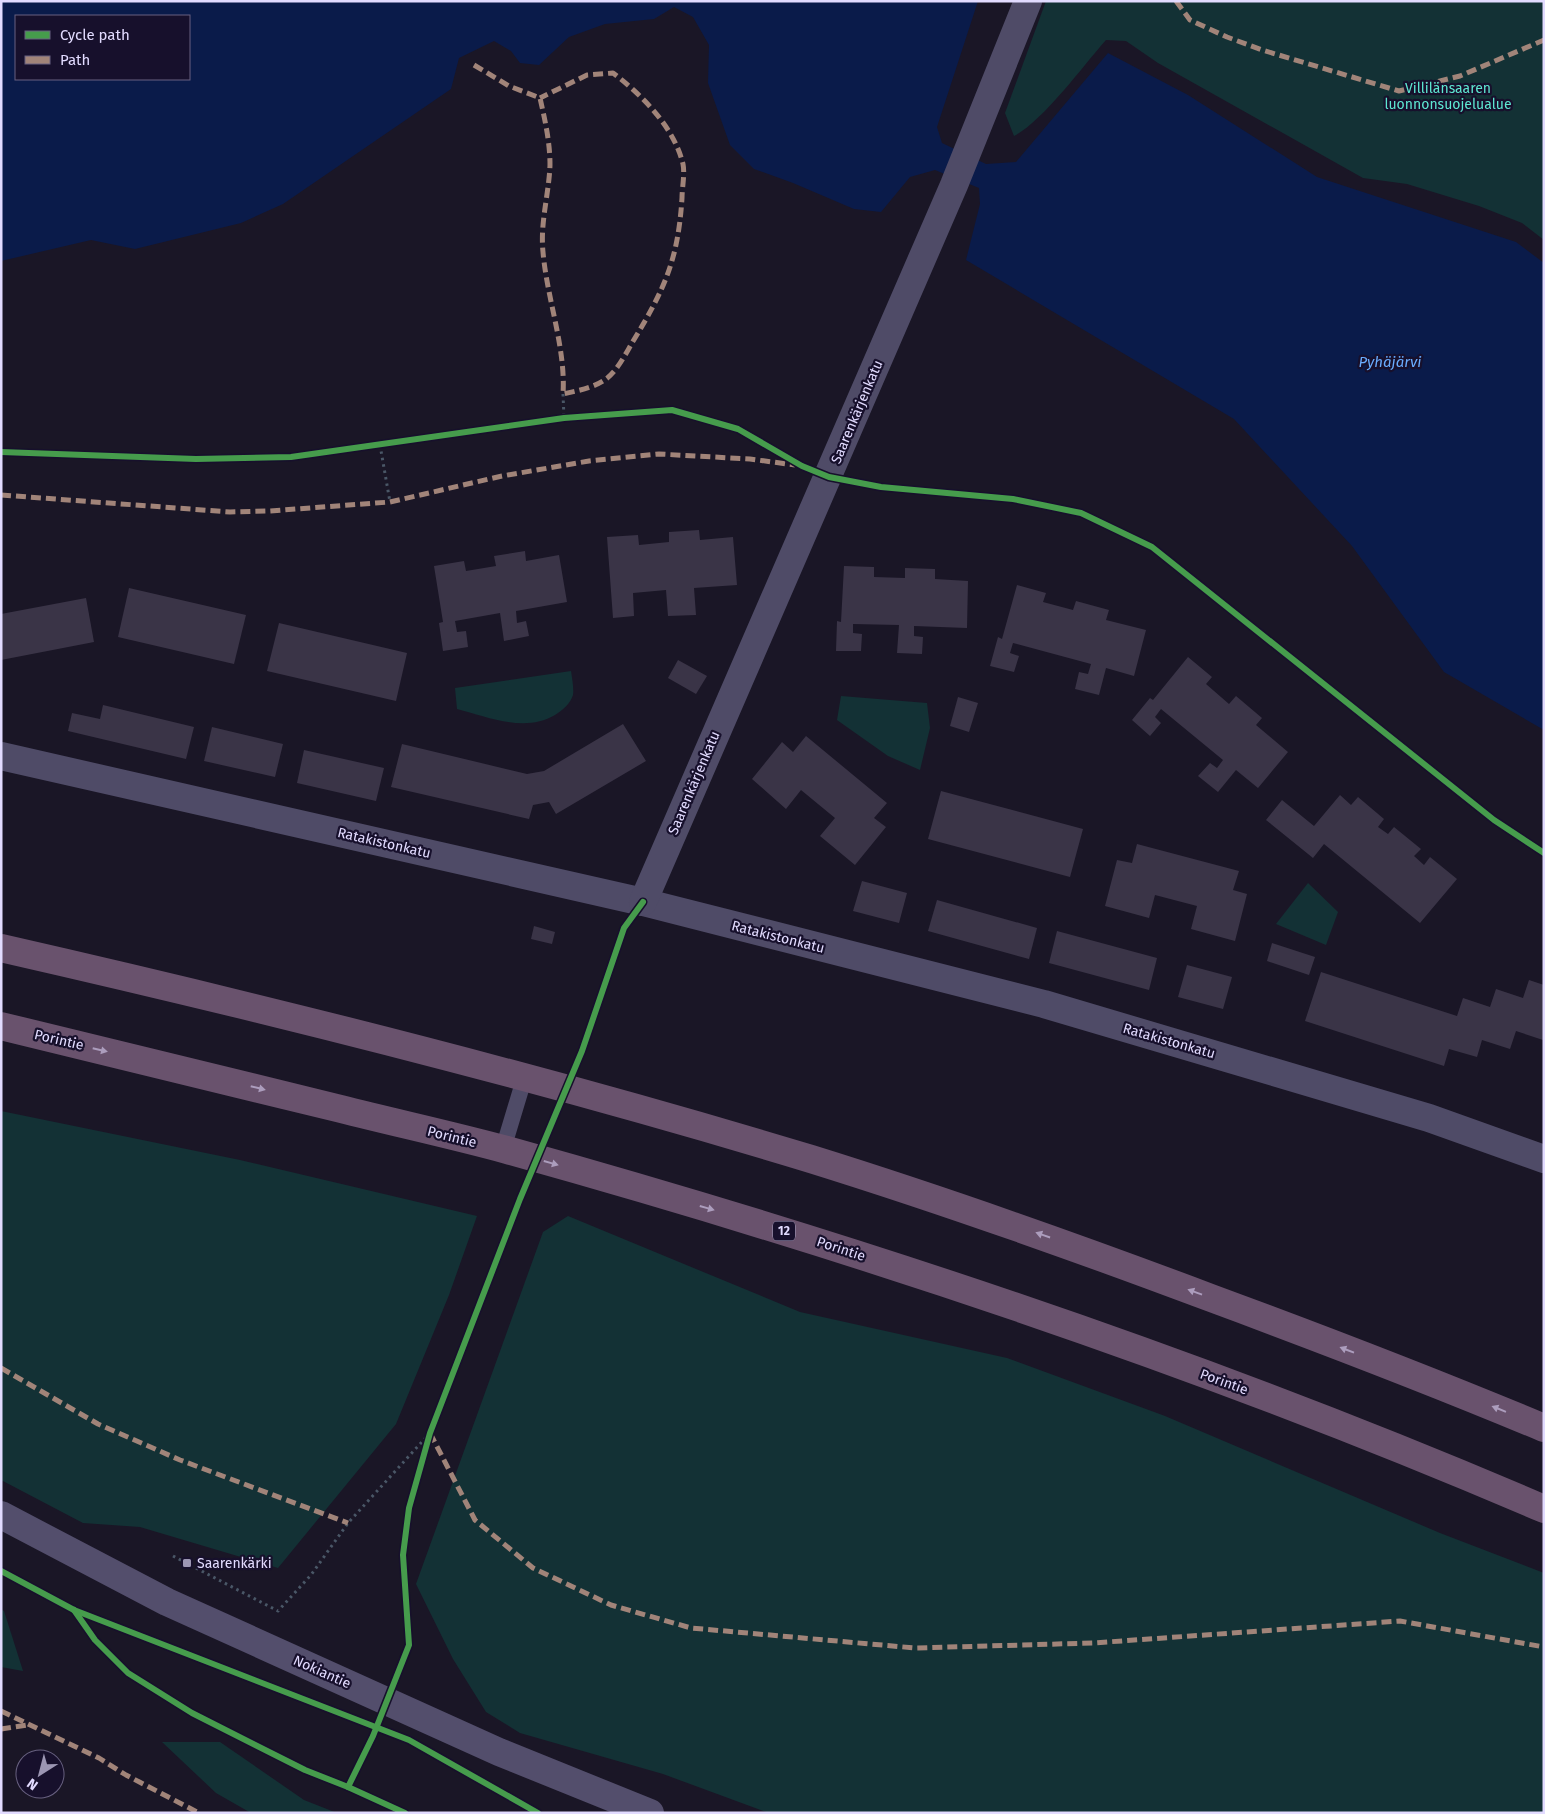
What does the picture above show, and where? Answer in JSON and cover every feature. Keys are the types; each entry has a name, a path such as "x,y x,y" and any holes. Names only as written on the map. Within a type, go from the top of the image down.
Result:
{"highway":[{"path":"1,948 169,986 525,1076 812,1160 1043,1235 1267,1319 1544,1428"},
{"name":"Porintie","path":"1,1026 503,1149 790,1232 1022,1308 1231,1384 1459,1472 1544,1508"}],"main road":[{"name":"Nokiantie","path":"1,1515 166,1602 499,1752 650,1813"}],"street":[{"name":"Saarenkärjenkatu","path":"643,902 954,185 1028,1"},
{"name":"Ratakistonkatu","path":"1,756 643,902 1044,1004 1429,1118 1544,1159"}],"lane":[{"path":"503,1149 525,1076"}],"path":[{"path":"563,394 564,418"},
{"path":"554,419 574,417"},
{"path":"371,446 389,444"},
{"path":"380,445 390,502"},
{"path":"424,1452 433,1424"},
{"path":"173,1556 278,1611 311,1575 348,1523 430,1432"}],"green space":[{"name":"Villilänsaaren luonnonsuojelualue","path":"1046,1 1544,1 1544,240 1522,223 1479,206 1407,184 1363,178 1158,63 1126,41 1106,40 1037,119 1014,136 1005,113"},
{"path":"571,671 573,695 570,701 558,713 543,720 531,723 506,722 457,709 455,688"},
{"path":"841,696 927,703 930,728 920,770 888,756 837,720"},
{"path":"1308,883 1338,912 1326,945 1276,924"},
{"path":"1,1111 240,1160 477,1216 449,1295 396,1424 278,1568 140,1527 83,1523 1,1480"},
{"path":"568,1216 800,1312 1007,1358 1165,1416 1440,1533 1544,1573 1544,1813 769,1813 663,1774 520,1733 486,1712 453,1659 416,1584 543,1232"},
{"path":"1,1609 4,1611 23,1671 1,1667"},
{"path":"162,1742 220,1742 304,1800 337,1813 251,1813 216,1793"}],"water":[{"name":"Pyhäjärvi","path":"1,1 978,1 937,127 942,143 986,164 1016,162 1108,53 1188,95 1317,177 1516,242 1544,263 1544,730 1444,672 1352,546 1234,419 966,260 980,204 979,188 935,170 910,177 881,212 854,209 754,169 730,145 708,83 709,45 693,17 674,7 654,19 605,24 569,37 539,65 520,63 511,51 494,41 459,58 451,89 283,204 241,223 135,249 91,240 1,261"}],"building":[{"path":"699,530 700,540 733,537 737,585 694,588 696,615 668,616 666,590 633,593 634,616 613,618 607,537 638,535 639,545 669,542 669,532"},
{"path":"525,551 526,561 559,555 567,602 516,611 517,623 526,621 529,636 504,641 500,613 455,621 457,632 466,631 468,647 443,651 439,623 443,622 434,566 464,561 466,571 496,566 494,556"},
{"path":"844,566 874,567 874,577 905,578 905,568 935,569 935,579 968,581 967,628 914,626 914,636 923,637 922,654 897,653 899,625 853,624 853,633 862,634 861,651 836,651 837,621 841,622"},
{"path":"1017,585 1046,593 1043,602 1073,610 1076,601 1109,610 1106,620 1146,630 1134,676 1106,668 1099,695 1075,689 1079,672 1088,674 1091,664 1013,643 1010,653 1019,656 1014,672 990,666 998,637 1002,639"},
{"path":"129,588 246,615 234,664 118,637"},
{"path":"86,598 94,642 1,660 1,614"},
{"path":"279,623 407,653 396,701 267,671"},
{"path":"1188,657 1212,677 1206,684 1229,704 1236,696 1262,718 1256,725 1288,752 1258,788 1236,770 1218,792 1198,776 1210,763 1217,768 1223,760 1161,709 1155,717 1161,723 1150,736 1132,720 1150,698 1153,700"},
{"path":"678,660 707,676 696,694 668,678"},
{"path":"958,697 978,703 969,732 950,726"},
{"path":"103,705 194,727 186,759 68,731 72,713 100,719"},
{"path":"623,724 646,761 556,814 549,802 533,805 529,819 391,787 402,744 527,774 544,771"},
{"path":"212,727 283,744 275,777 204,761"},
{"path":"806,736 887,803 874,818 886,827 855,865 820,836 835,818 801,790 786,809 752,779 782,742 793,752"},
{"path":"304,750 384,768 376,801 297,783"},
{"path":"941,791 1083,829 1070,877 928,839"},
{"path":"1340,795 1351,805 1358,797 1384,819 1378,827 1388,834 1394,827 1421,849 1414,856 1424,865 1430,857 1457,879 1420,923 1324,844 1313,858 1266,820 1282,800 1314,826"},
{"path":"1137,844 1239,871 1233,890 1247,894 1235,941 1191,929 1197,906 1155,895 1149,918 1105,906 1117,860 1132,863"},
{"path":"862,881 907,893 899,923 853,911"},
{"path":"937,900 1037,928 1029,959 928,931"},
{"path":"534,926 555,932 552,944 531,939"},
{"path":"1057,931 1157,958 1149,990 1049,963"},
{"path":"1272,943 1315,957 1309,975 1267,961"},
{"path":"1187,965 1232,977 1223,1009 1178,997"},
{"path":"1321,972 1457,1016 1463,998 1490,1007 1496,989 1523,998 1529,980 1544,985 1544,1037 1543,1040 1516,1031 1510,1049 1482,1040 1477,1057 1449,1049 1444,1066 1305,1021"}],"marked path":[{"path":"1176,1 1190,20 1227,37 1262,50 1399,91 1460,76 1544,40"},
{"path":"474,65 509,86 540,98 550,156 542,241 548,288 562,359 563,394 591,387 610,376 624,358 653,307 673,258 680,220 684,168 679,150 665,125 646,102 613,73 587,75 540,98"},
{"path":"1,495 230,512 269,511 390,502 502,476 589,461 659,454 750,459 795,465"},
{"path":"1,1368 98,1424 180,1460 348,1523"},
{"path":"430,1433 475,1520 533,1568 611,1605 691,1628 915,1648 1093,1643 1400,1621 1544,1647"},
{"path":"1,1711 99,1758 126,1775 199,1813"},
{"path":"1,1729 28,1725"}],"cycle path":[{"path":"1,452 196,459 291,457 564,418 672,410 738,429 802,466 829,477 881,487 1013,499 1081,513 1152,547 1494,820 1544,853"},
{"path":"348,1787 373,1736 409,1645 403,1555 409,1508 430,1433 520,1199 582,1051 624,928 643,902"},
{"path":"1,1571 74,1610 409,1740 538,1813"},
{"path":"74,1610 95,1640 128,1673 192,1713 305,1770 405,1813"}],"place":[{"name":"Saarenkärki","path":"187,1563"}]}
